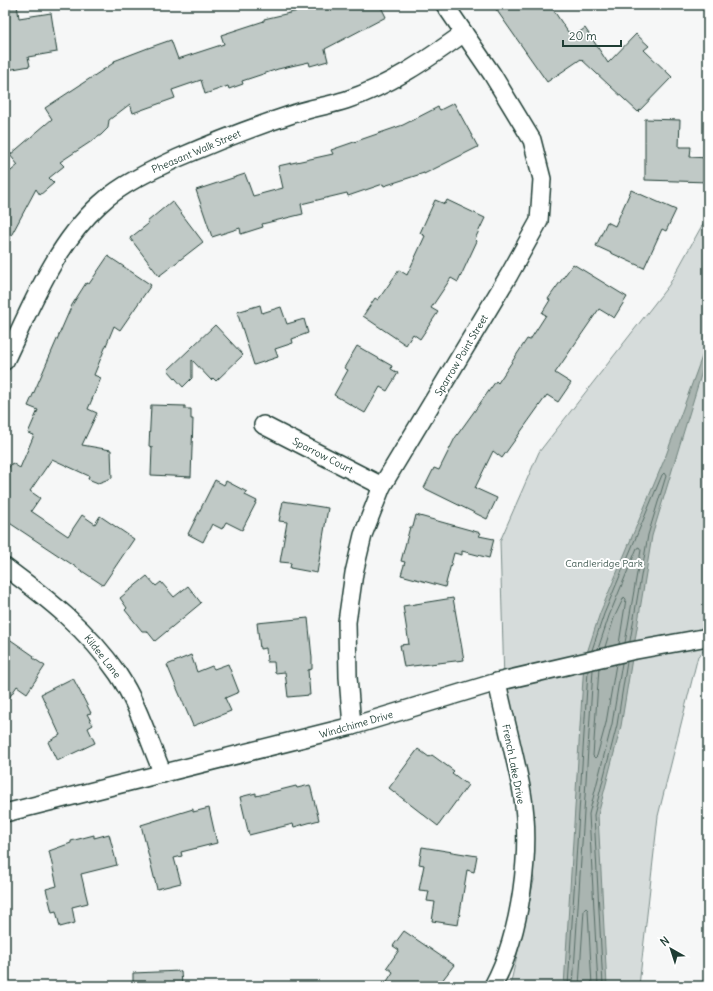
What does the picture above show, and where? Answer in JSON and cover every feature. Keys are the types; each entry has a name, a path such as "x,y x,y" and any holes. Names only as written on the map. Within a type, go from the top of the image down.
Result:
{"street":[{"name":"Sparrow Point Street","path":"352,726 348,678 347,622 354,573 363,535 382,486 510,274 539,221 542,180 532,140 492,74 445,5"},
{"name":"Pheasant Walk Street","path":"5,361 48,272 70,238 100,204 146,173 230,135 297,112 347,100 390,80 437,53 464,33"},
{"name":"Sparrow Court","path":"264,425 382,486"},
{"name":"Kildee Lane","path":"5,567 40,592 79,626 118,674 134,705 163,774"},
{"name":"Windchime Drive","path":"5,813 352,726 497,682 631,651 708,637"},
{"name":"French Lake Drive","path":"493,986 513,935 522,892 526,843 522,794 497,682"}],"green space":[{"name":"Candleridge Park","path":"708,206 708,647 698,656 658,816 639,986 510,986 534,880 505,717 500,541 539,452 669,285 705,220"}],"water":[{"path":"708,340 708,352 652,536 621,726 598,815 607,986 564,986 584,662 600,613 665,458"}],"building":[{"path":"5,5 17,5 19,18 51,13 57,52 28,57 30,66 7,70 5,56"},
{"path":"324,5 380,5 386,17 325,49 328,61 310,66 309,62 278,69 242,81 243,84 229,89 228,86 205,94 201,80 172,90 175,98 133,113 130,104 109,120 108,128 101,135 60,162 64,166 49,178 54,183 40,195 36,189 5,247 5,176 18,165 10,155 52,119 45,108 115,62 114,61 148,48 171,40 178,59 224,44 221,35 264,21 264,19"},
{"path":"493,5 550,5 573,37 585,28 608,63 636,34 649,46 644,50 672,77 638,112 581,59 547,82"},
{"path":"454,103 478,147 424,174 384,186 383,184 348,196 347,193 301,204 303,214 262,224 263,227 241,234 240,228 212,237 196,190 245,174 253,196 283,188 278,166 333,154 331,150 403,125 438,107 440,110"},
{"path":"645,119 680,120 679,147 691,147 690,157 708,158 708,182 645,180"},
{"path":"631,190 676,210 666,231 662,229 644,268 596,246 607,222 615,226"},
{"path":"435,200 445,204 447,200 485,218 475,239 477,241 458,282 451,278 431,308 438,312 420,339 413,334 406,345 363,316 375,298 378,300 399,270 407,275 425,236 420,233"},
{"path":"172,201 203,242 159,276 130,238 148,224 147,222"},
{"path":"108,256 151,285 120,330 114,326 94,375 101,378 88,409 97,413 82,445 111,450 112,478 98,483 88,479 89,476 52,459 30,491 40,498 31,511 68,536 82,515 95,524 100,516 134,539 103,585 5,520 5,473 12,463 20,468 34,435 28,433 38,410 28,406 72,305 86,283 89,284"},
{"path":"573,264 627,297 614,318 599,309 555,373 571,383 558,402 547,395 502,458 493,451 475,488 497,498 487,519 424,488 434,468 439,470 455,438 496,381 498,383 527,339 530,340 546,315 542,313 550,300 548,299"},
{"path":"260,305 262,313 281,307 287,324 304,319 308,333 292,339 293,343 275,349 278,357 254,365 237,312"},
{"path":"215,325 243,355 216,381 213,378 211,380 192,360 192,378 183,387 168,370"},
{"path":"357,346 392,366 391,369 398,373 387,391 380,387 365,413 334,395 348,370 344,368"},
{"path":"151,405 185,406 185,409 191,409 191,419 193,419 191,477 151,475 152,447 149,446"},
{"path":"215,480 224,485 226,481 247,492 245,495 257,501 242,530 226,522 222,529 212,524 203,542 188,534"},
{"path":"283,501 328,508 317,573 290,568 291,563 280,562 287,522 279,521"},
{"path":"416,515 481,533 479,536 494,539 489,558 462,551 462,555 454,553 445,587 401,575 405,562 401,561 410,527 413,527"},
{"path":"147,576 156,586 161,582 174,597 188,586 201,603 155,641 147,631 142,631 125,610 127,608 120,598"},
{"path":"453,598 464,660 404,667 400,645 409,644 403,606"},
{"path":"308,618 312,658 312,669 308,670 310,695 288,697 285,672 275,673 274,662 267,662 266,648 260,649 257,623"},
{"path":"5,636 34,656 33,658 45,666 27,693 17,686 5,704"},
{"path":"191,655 197,672 212,666 214,669 228,664 239,692 225,698 231,711 193,726 167,665"},
{"path":"73,678 91,713 87,714 93,725 88,728 95,743 57,761 48,742 60,735 41,694"},
{"path":"418,749 429,757 432,755 454,771 452,773 468,785 438,826 389,788"},
{"path":"310,785 319,820 294,827 293,824 249,835 240,797 256,793 256,796 296,786 297,788"},
{"path":"209,808 217,843 181,852 182,856 174,858 181,883 157,889 141,825 193,809 193,812"},
{"path":"109,834 117,865 81,874 88,903 72,907 75,923 60,927 56,911 52,912 46,889 57,886 49,851 71,843 71,841 94,835 94,838"},
{"path":"422,847 477,856 474,872 467,870 458,925 432,921 435,902 427,901 429,891 419,890 424,865 419,864"},
{"path":"404,931 454,965 438,986 384,986 393,972 387,967 399,950 393,946"},
{"path":"181,971 182,986 133,986 133,973"}]}
